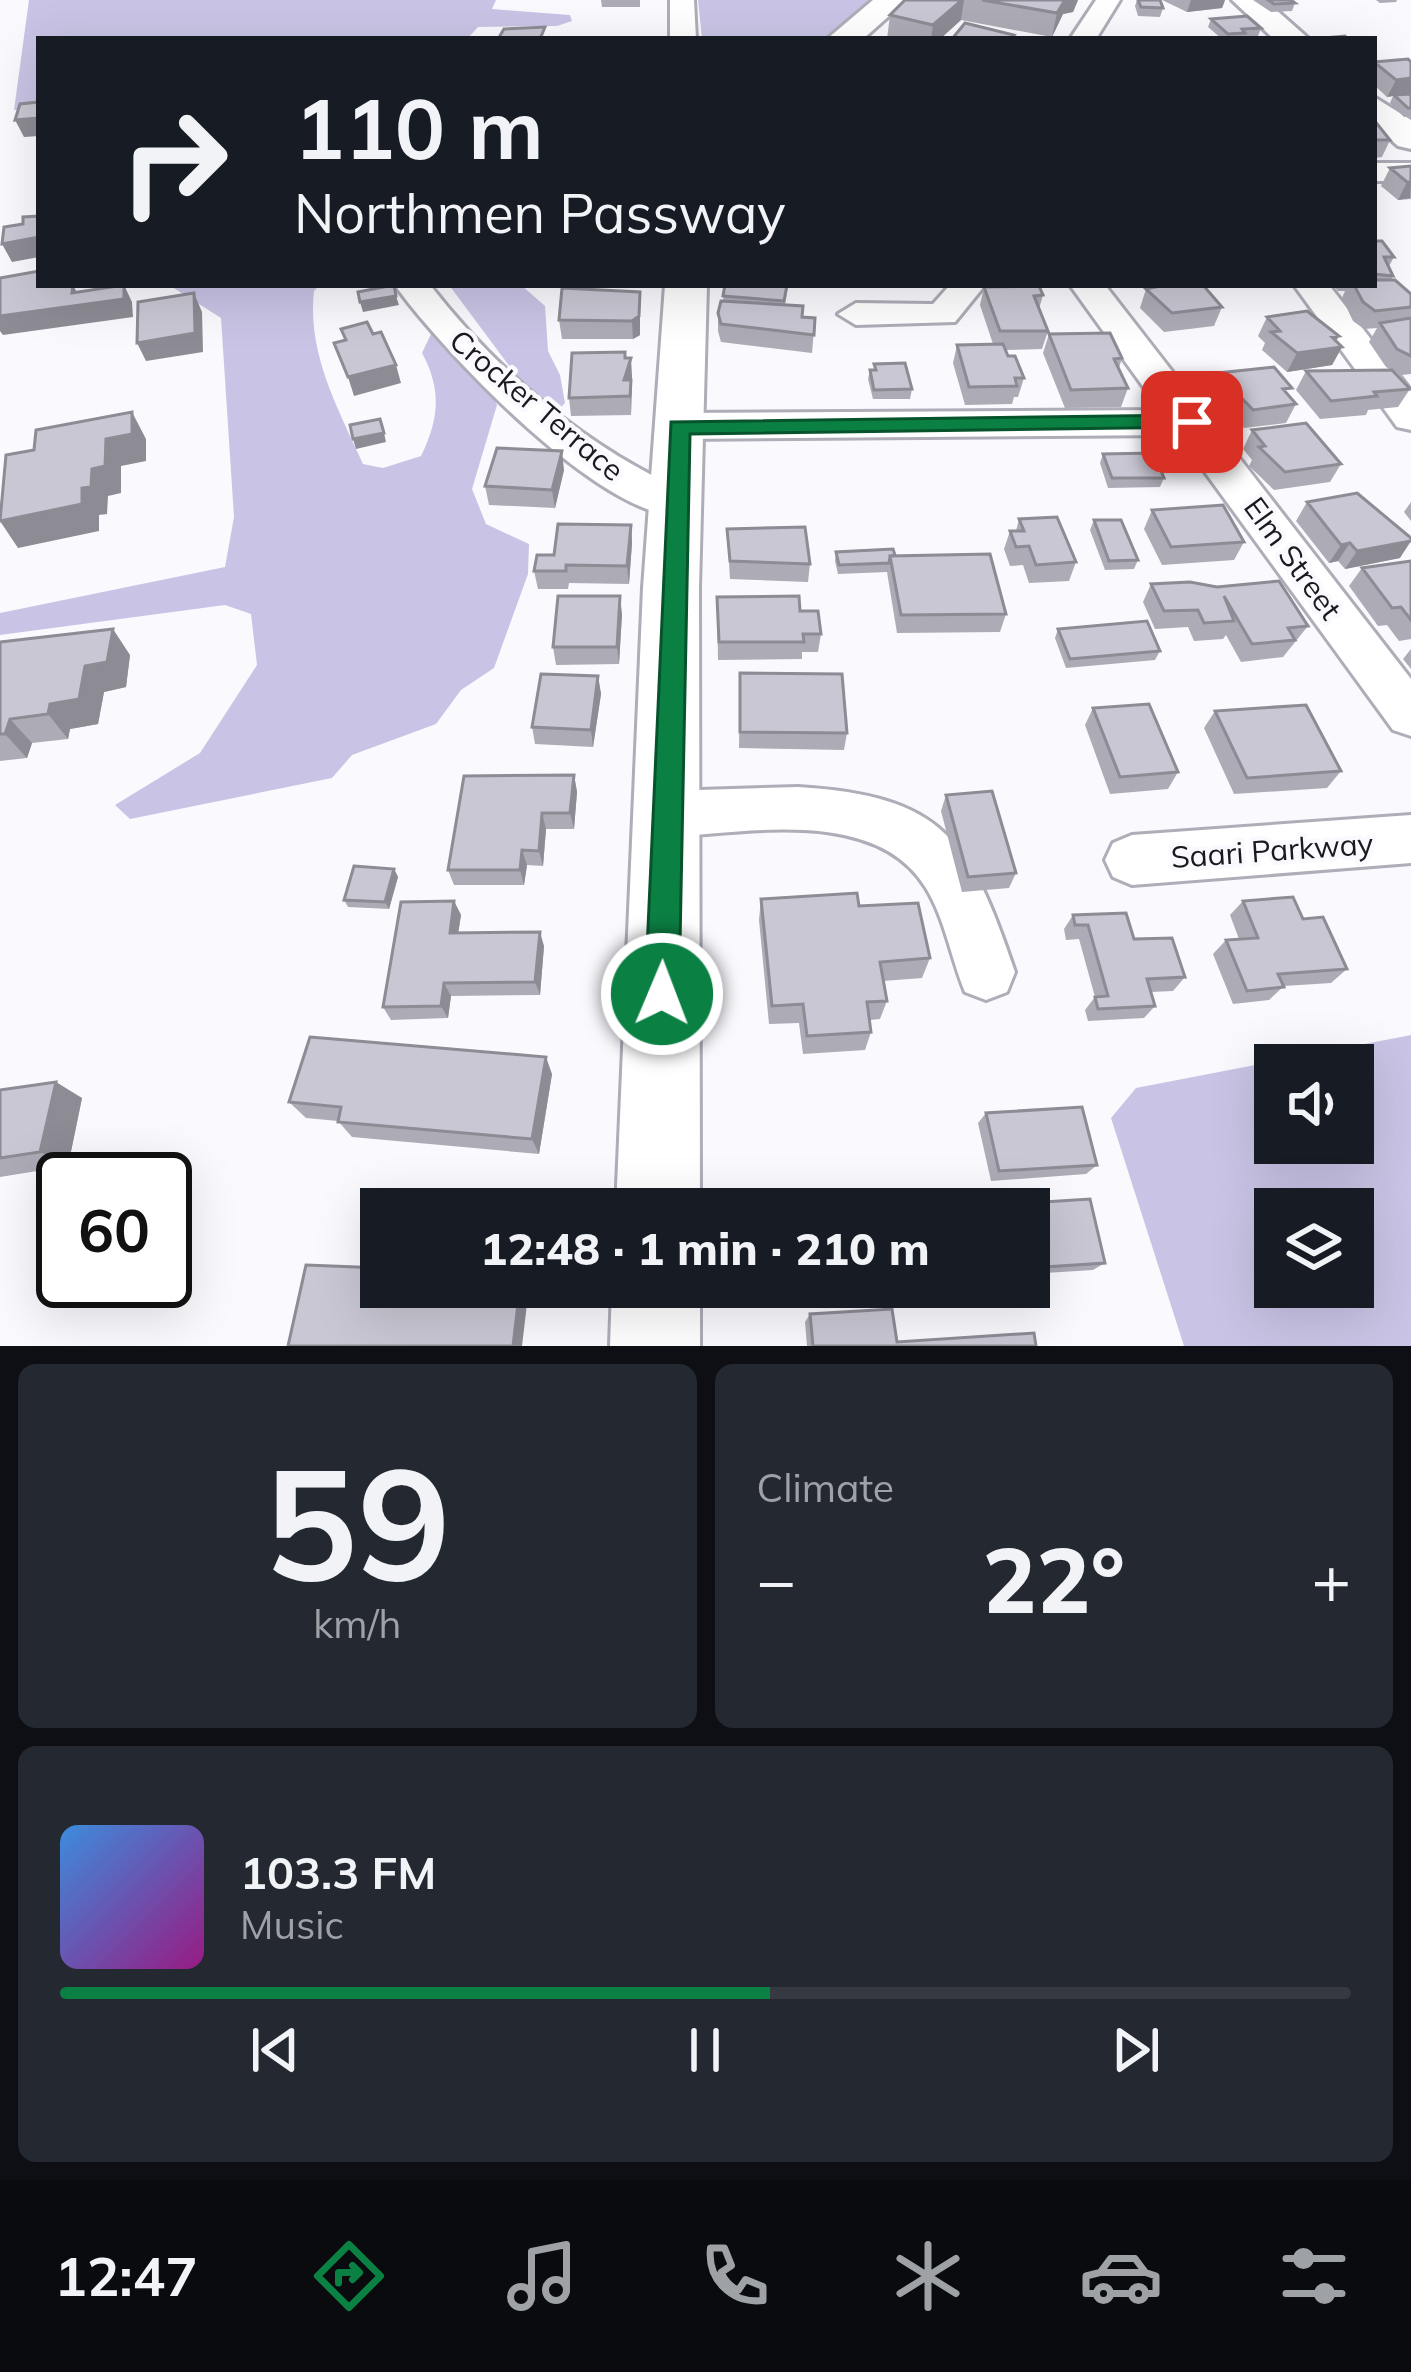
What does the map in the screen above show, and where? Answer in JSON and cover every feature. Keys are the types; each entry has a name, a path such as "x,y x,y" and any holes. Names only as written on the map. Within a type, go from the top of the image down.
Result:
{"main road":[{"path":"847,36 892,0"},
{"path":"1247,0 1289,36"},
{"path":"1377,110 1411,138"},
{"path":"658,1188 666,814 686,288"},
{"path":"655,1346 656,1308"}],"street":[{"path":"682,0 683,36"},
{"path":"1085,36 1108,0"},
{"path":"1377,172 1411,172"},
{"name":"Crocker Terrace","path":"414,288 435,317 590,457 641,492 677,504"},
{"path":"856,314 944,314 966,288"},
{"name":"Elm Street","path":"1089,288 1411,716"},
{"path":"1313,288 1411,418"},
{"path":"679,427 1192,422"},
{"path":"666,814 818,810 895,827 922,842 944,871 986,972"},
{"name":"Saari Parkway","path":"1132,860 1411,839"}],"shaded area":[{"path":"29,0 496,0 492,9 570,15 572,21 557,26 478,27 470,36 36,36 36,109 14,110"},
{"path":"698,0 876,0 829,36 702,36"},
{"path":"174,288 317,288 315,337 326,380 363,464 383,468 421,456 434,417 435,392 422,353 431,334 441,333 479,369 497,405 472,489 486,524 529,544 528,574 494,668 461,690 436,724 352,755 332,778 130,819 115,805 200,753 257,665 251,614 225,605 0,635 0,613 225,567 234,517 221,318"},
{"path":"451,288 524,288 545,306 548,351 560,375 565,403 555,414 533,398"},
{"path":"1411,1035 1411,1346 1184,1346 1111,1118 1136,1088 1254,1065 1254,1164 1374,1164 1374,1044 1364,1044"}],"building":[{"path":"905,0 962,0 933,25 890,15"},
{"path":"982,0 1065,0 1057,13"},
{"path":"1138,0 1160,0 1163,8 1141,7"},
{"path":"1247,16 1261,28 1228,34 1211,19"},
{"path":"965,23 1014,35 1013,36 954,36"},
{"path":"545,27 541,36 500,36 504,29"},
{"path":"1408,59 1411,78 1396,80 1377,62"},
{"path":"1411,94 1411,108 1394,95"},
{"path":"36,102 36,118 15,120 20,104"},
{"path":"1377,124 1390,140 1377,140"},
{"path":"1411,166 1411,182 1390,168"},
{"path":"36,216 36,238 2,244 4,227 23,224 23,217"},
{"path":"1377,241 1394,257 1384,257 1393,276 1377,274"},
{"path":"36,272 36,288 73,288 72,293 124,288 124,299 0,316 0,278"},
{"path":"1377,280 1395,280 1411,294 1411,307 1375,311 1356,288 1377,288"},
{"path":"395,288 396,296 360,302 358,292"},
{"path":"562,288 640,292 639,316 632,321 559,320"},
{"path":"724,288 786,288 784,301 723,296"},
{"path":"984,288 1040,288 1043,295 1034,296 1048,331 1000,331"},
{"path":"1206,288 1222,307 1172,313 1146,289"},
{"path":"194,293 195,333 137,343 138,302"},
{"path":"721,301 803,306 802,317 815,318 814,335 721,324"},
{"path":"1307,311 1339,336 1332,337 1342,347 1297,353 1271,332 1280,331 1267,317"},
{"path":"1411,318 1411,356 1397,349 1380,323"},
{"path":"367,322 373,334 381,332 396,365 348,377 334,343 346,340 341,329"},
{"path":"1110,333 1122,358 1114,359 1128,388 1071,390 1049,334"},
{"path":"1003,344 1008,356 1015,356 1024,378 1015,378 1017,386 969,387 957,345"},
{"path":"625,352 625,358 631,358 624,380 631,380 630,396 569,398 572,353"},
{"path":"905,363 912,389 874,390 870,370 876,370 874,364"},
{"path":"1274,367 1292,388 1283,389 1296,404 1253,410 1218,373"},
{"path":"1392,370 1410,389 1331,401 1306,371"},
{"path":"132,412 132,434 106,439 105,466 92,469 91,487 82,488 82,504 0,521 6,455 34,450 36,430"},
{"path":"380,419 384,433 353,439 350,425"},
{"path":"1306,423 1341,464 1285,472 1259,447 1265,446 1252,430"},
{"path":"497,448 562,451 552,490 485,486"},
{"path":"1154,453 1164,478 1112,478 1103,454"},
{"path":"1357,493 1411,541 1357,551 1350,543 1341,545 1307,502"},
{"path":"1223,505 1244,542 1171,547 1152,510"},
{"path":"1057,517 1076,562 1036,565 1029,546 1016,547 1010,531 1024,531 1019,519"},
{"path":"1094,520 1121,520 1138,560 1109,561"},
{"path":"558,524 631,525 627,566 566,565 566,571 534,571 537,555 554,555"},
{"path":"805,527 810,564 730,561 727,529"},
{"path":"893,549 889,563 839,565 836,552"},
{"path":"990,554 1006,614 901,615 890,556"},
{"path":"1411,561 1411,620 1401,607 1392,608 1362,568"},
{"path":"1279,581 1308,626 1288,628 1295,640 1252,644 1224,596 1234,621 1204,623 1198,610 1164,611 1151,584 1190,582 1217,587"},
{"path":"558,596 620,596 617,647 553,647"},
{"path":"799,596 800,611 818,611 821,634 803,634 804,642 719,642 717,597"},
{"path":"1147,621 1160,651 1070,659 1058,629"},
{"path":"113,629 107,662 85,666 79,699 50,704 48,714 10,719 5,734 0,734 0,642"},
{"path":"740,673 842,674 847,733 740,732"},
{"path":"541,674 598,676 591,730 532,727"},
{"path":"1149,704 1178,772 1120,777 1093,708"},
{"path":"1306,705 1341,771 1247,778 1215,711"},
{"path":"574,775 570,813 542,813 539,851 522,850 520,870 448,870 464,776"},
{"path":"992,791 1016,873 968,877 946,795"},
{"path":"354,866 394,869 385,902 344,900"},
{"path":"857,893 859,906 918,903 930,958 880,962 887,1001 867,1002 871,1032 807,1036 803,1004 772,1006 761,899"},
{"path":"1293,897 1303,919 1323,917 1347,969 1278,974 1284,987 1247,991 1226,940 1258,938 1243,901"},
{"path":"454,901 450,933 540,932 535,982 444,983 441,1006 383,1007 401,902"},
{"path":"1126,913 1134,939 1172,938 1185,977 1147,979 1155,1006 1098,1009 1095,997 1108,996 1088,925 1075,925 1073,915"},
{"path":"310,1037 546,1057 532,1139 338,1122 341,1107 289,1102"},
{"path":"56,1082 40,1152 0,1158 0,1090"},
{"path":"1082,1107 1097,1165 999,1171 986,1113"},
{"path":"1090,1199 1105,1263 1050,1267 1050,1202"},
{"path":"306,1265 360,1267 360,1308 518,1308 513,1346 288,1346"},
{"path":"892,1309 897,1342 1034,1333 1036,1346 813,1346 810,1314"}],"route":[{"path":"662,994 679,427 1192,422"}]}
